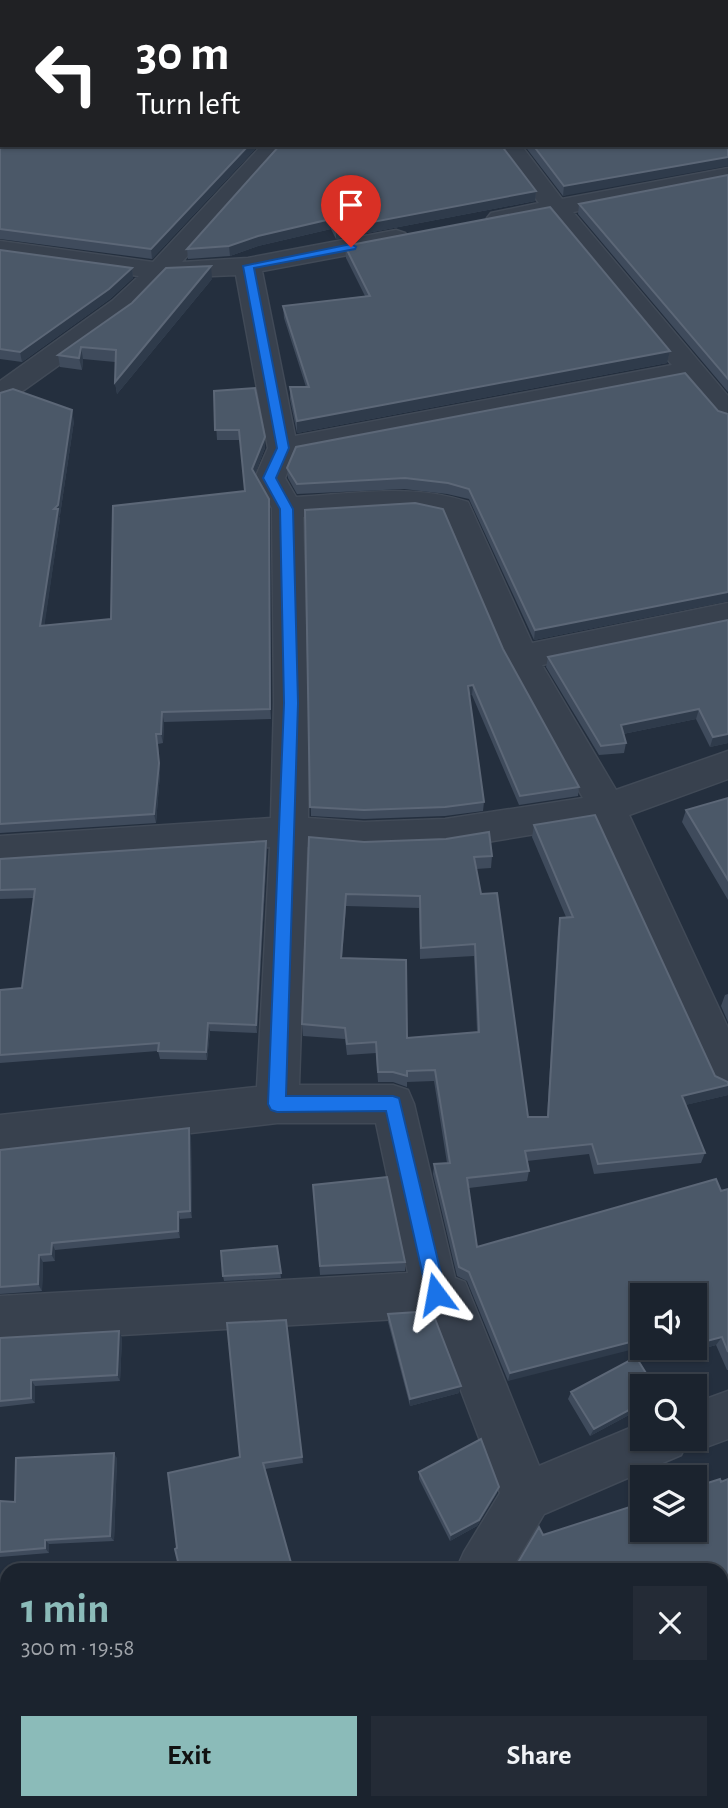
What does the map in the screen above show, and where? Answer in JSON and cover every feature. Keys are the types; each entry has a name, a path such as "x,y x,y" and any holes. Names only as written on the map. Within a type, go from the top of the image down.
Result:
{"street":[{"path":"0,394 122,307 159,271 273,147"},
{"path":"510,147 556,208 728,414"},
{"path":"476,223 728,175"},
{"path":"0,250 159,271 248,266 422,233"},
{"path":"248,266 283,448 270,478 287,509 291,703 289,831 277,1104"},
{"path":"283,448 691,370"},
{"path":"287,509 415,500 436,502 457,509 521,657 607,808 728,1073"},
{"path":"521,657 728,615"},
{"path":"0,850 289,831 364,837 445,834 607,808 728,765"},
{"path":"0,1135 277,1104 393,1104 436,1294"},
{"path":"0,1319 436,1294 449,1298 526,1496"},
{"path":"707,1423 728,1415"},
{"path":"486,1563 526,1496 633,1451"}],"building":[{"path":"0,147 247,147 151,249 0,229"},
{"path":"278,147 503,147 536,191 336,229 331,219 258,236 229,246 187,249"},
{"path":"535,147 728,147 728,157 564,186"},
{"path":"728,175 728,379 579,204"},
{"path":"550,207 670,351 297,421 290,387 309,387 283,306 370,296 345,246"},
{"path":"0,250 132,268 109,289 20,352 0,349"},
{"path":"211,266 115,382 116,350 81,347 79,358 58,355 132,303 166,268"},
{"path":"685,373 718,411 728,414 728,592 535,630 469,489 448,483 405,478 297,484 287,468 296,447"},
{"path":"255,388 265,437 252,469 269,499 270,709 162,712 161,734 156,734 159,763 154,814 0,824 0,393 13,389 72,410 58,505 54,509 58,509 40,626 111,619 113,506 245,491 239,430 215,430 214,391"},
{"path":"415,503 443,509 503,649 579,787 520,796 473,685 468,686 484,802 445,807 364,810 310,807 305,510"},
{"path":"728,620 728,734 713,737 699,709 621,725 626,743 601,746 548,657"},
{"path":"728,798 728,880 686,810"},
{"path":"595,815 715,1076 728,1082 728,1085 682,1096 705,1153 598,1164 592,1144 525,1151 529,1171 467,1178 477,1247 716,1179 721,1191 728,1189 728,1352 722,1337 707,1341 707,1283 630,1283 630,1342 510,1373 469,1272 459,1267 434,1164 450,1163 435,1070 407,1071 407,1076 378,1072 376,1042 347,1044 345,1028 302,1024 309,837 364,842 446,839 489,832 492,856 474,857 481,894 497,893 528,1117 548,1117 560,918 573,917 534,825","holes":["346,894 420,896 421,948 475,944 479,1032 407,1038 406,960 341,958"]},
{"path":"266,841 256,1025 208,1023 206,1052 158,1051 159,1043 0,1055 0,990 22,988 35,889 0,890 0,859"},
{"path":"189,1128 190,1211 178,1212 178,1231 52,1243 51,1254 39,1255 38,1284 0,1287 0,1150"},
{"path":"387,1177 405,1262 320,1266 313,1185"},
{"path":"277,1246 281,1273 223,1276 221,1251"},
{"path":"432,1311 461,1386 410,1399 388,1314"},
{"path":"286,1320 302,1457 263,1463 291,1563 178,1563 168,1473 240,1457 227,1323"},
{"path":"119,1331 117,1375 31,1380 31,1398 0,1401 0,1338"},
{"path":"630,1360 638,1360 647,1374 630,1374 630,1410 594,1429 571,1392"},
{"path":"481,1439 499,1487 479,1520 451,1535 419,1472"},
{"path":"114,1453 110,1536 45,1540 45,1548 0,1552 0,1501 15,1502 16,1458"},
{"path":"728,1479 728,1563 518,1563 539,1527 543,1535 630,1507 630,1542 707,1542 707,1483"}],"route":[{"path":"351,247 248,266 283,448 270,478 287,509 291,703 288,858 277,1104 393,1104 436,1294"}]}
